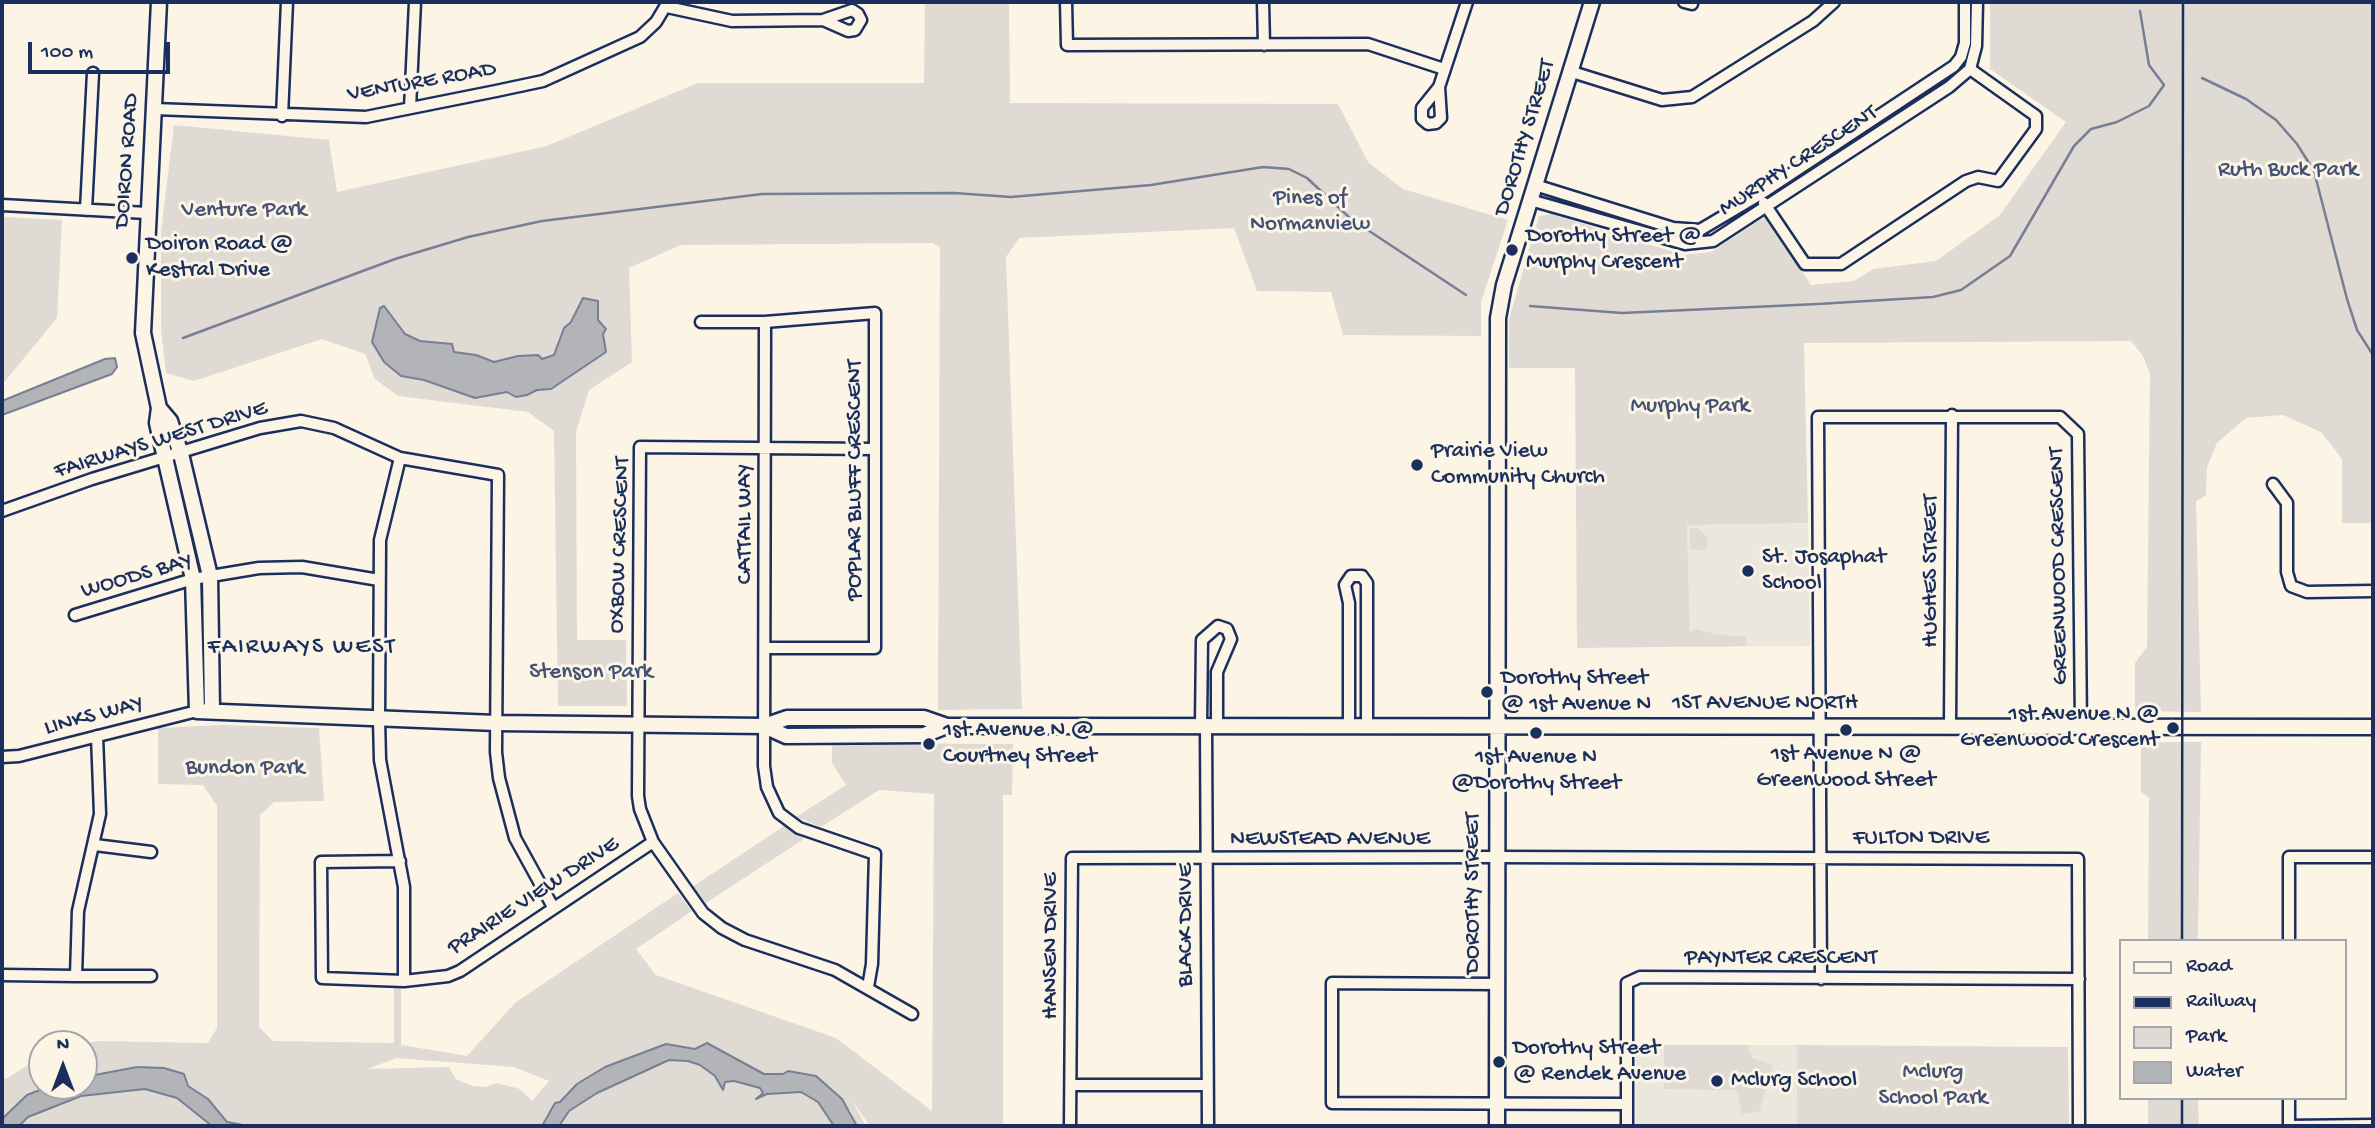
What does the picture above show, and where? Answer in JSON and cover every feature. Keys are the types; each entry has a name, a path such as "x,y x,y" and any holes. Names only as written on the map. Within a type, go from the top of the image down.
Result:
{"street":[{"name":"DOIRON ROAD","path":"159,2 143,333 159,408 157,423 174,456"},
{"path":"282,116 287,2"},
{"path":"410,108 415,2"},
{"path":"1066,2 1067,45 1368,44 1444,69"},
{"path":"1263,2 1264,45"},
{"path":"1439,87 1467,2"},
{"name":"DOROTHY STREET","path":"1497,1126 1497,328 1504,285 1591,2"},
{"path":"1569,71 1662,100 1692,97 1813,21 1835,2"},
{"name":"MURPHY CRESCENT","path":"1533,192 1688,231 1700,230 1759,195 1954,66 1961,57 1965,43 1965,2"},
{"path":"1759,195 1805,264 1841,264 1966,181 1978,177 1998,181 2036,128 2036,116 1970,69 1976,46 1977,2"},
{"name":"VENTURE ROAD","path":"155,109 282,116 366,117 543,81 595,60 640,37 667,5"},
{"path":"667,5 732,21 823,20"},
{"name":"MURPHY CRESCENT","path":"1533,192 1685,244 1713,241 1949,88 1970,69"},
{"path":"86,210 93,73"},
{"path":"2,205 147,213"},
{"name":"POPLAR BLUFF CRESCENT","path":"765,322 875,313 875,648 765,648"},
{"path":"701,323 765,322"},
{"name":"CATTAIL WAY","path":"765,322 764,726 767,788 779,813 799,828 821,838 875,854 872,964 868,987"},
{"name":"HUGHES STREET","path":"1950,726 1952,415"},
{"name":"GREENWOOD CRESCENT","path":"1820,727 1818,417 1952,415 2060,417 2078,434 2081,727"},
{"name":"FAIRWAYS WEST DRIVE","path":"2,511 92,479 260,428 301,421 334,428 400,458 498,475 496,723"},
{"name":"OXBOW CRESCENT","path":"637,723 640,447 765,449"},
{"path":"765,449 875,449"},
{"path":"174,456 210,576 212,710"},
{"path":"174,456 193,579 197,711"},
{"path":"400,458 380,540 379,719 384,785 404,887 404,981"},
{"path":"2273,484 2287,503 2287,572 2291,586 2307,592 2373,591"},
{"name":"WOODS BAY","path":"75,615 193,579 259,568 302,567 379,580"},
{"path":"1349,725 1349,603 1345,585 1351,576 1362,576 1367,583 1367,725"},
{"path":"1218,626 1227,629 1231,639 1217,672 1208,724 1202,640 1218,626"},
{"name":"1ST AVENUE NORTH","path":"197,711 496,723 764,726 787,718 925,718 947,726 1208,724 1497,727 2373,727"},
{"name":"LINKS WAY","path":"2,757 19,756 197,711"},
{"path":"496,723 496,752 504,806 515,838 552,907"},
{"path":"637,723 640,809 653,842 697,906 722,928 745,940 835,970 912,1014"},
{"name":"BLACK DRIVE","path":"1208,724 1205,859 1208,1126"},
{"path":"1820,727 1821,979"},
{"path":"76,976 78,911 95,845 101,780 97,736"},
{"name":"PRAIRIE VIEW DRIVE","path":"400,861 321,862 322,978 404,981 447,976 460,971 653,842"},
{"path":"95,845 151,852"},
{"path":"2289,939 2289,857 2373,857"},
{"name":"HANSEN DRIVE","path":"1070,1126 1072,858 1205,859"},
{"name":"NEWSTEAD AVENUE","path":"1205,859 1497,858"},
{"name":"FULTON DRIVE","path":"1497,858 2078,859 2079,1126"},
{"path":"2,975 151,976"},
{"name":"PAYNTER CRESCENT","path":"1626,1126 1628,983 1640,977 2079,979"},
{"path":"1497,984 1332,983 1332,1103 1627,1104"},
{"path":"1071,1085 1206,1085"},
{"path":"2289,1100 2289,1126 2373,1125"}],"shaded area":[{"name":"St. Josaphat School","path":"1808,523 1810,646 1690,647 1687,524"},
{"name":"Mclurg School","path":"1636,1045 1797,1045 1797,1126 1636,1126"}],"green space":[{"path":"925,2 1009,2 1010,103 1338,104 1368,162 1403,189 1508,220 1481,302 1481,336 1343,335 1331,292 1257,291 1234,228 1019,238 1006,257 1022,709 938,710 940,247 932,243 681,245 629,268 632,362 589,390 576,432 577,640 626,640 627,706 558,706 554,431 528,412 398,396 375,379 365,354 322,339 194,381 166,373 161,329 161,232 174,125 329,140 337,192 547,146 698,83 924,83"},
{"path":"1990,2 2373,2 2373,523 2342,523 2342,459 2321,432 2283,415 2246,418 2217,443 2207,467 2206,495 2196,501 2201,712 2135,711 2135,663 2147,647 2150,374 2143,356 2131,341 1804,343 1808,523 1687,525 1690,633 1694,629 1719,635 1746,636 1746,646 1577,648 1575,368 1509,368 1509,319 1539,216 1551,214 1684,255 1711,252 1766,216 1811,285 1854,281 1873,269 1936,261 2000,215 2066,122 1990,69"},
{"path":"2,217 62,220 57,318 2,385"},
{"path":"1690,528 1698,528 1708,539 1706,550 1690,550"},
{"name":"Bundon Park","path":"223,725 319,728 324,801 274,802 260,815 259,1027 273,1041 394,1043 394,988 401,987 401,1045 467,1056 516,1002 678,893 692,911 636,949 656,975 836,1038 932,1111 934,794 879,790 821,827 796,817 846,785 832,763 832,743 1013,744 1012,795 1003,795 1003,1126 870,1126 851,1099 866,1126 857,1126 851,1111 783,1074 764,1074 707,1043 695,1049 666,1044 639,1056 568,1094 547,1114 542,1126 248,1126 227,1122 208,1099 188,1086 184,1074 164,1068 137,1067 98,1074 98,1041 208,1043 217,1028 217,806 203,785 158,784 158,728","holes":["396,1058 514,1067 549,1081 532,1101 520,1089 497,1083 485,1087 472,1086 456,1079 449,1067 368,1069"]},
{"path":"2141,742 2201,742 2198,939 2148,939 2149,798 2141,792"},
{"path":"784,826 804,839 706,903 692,887"},
{"path":"1664,1045 1748,1045 1752,1058 1773,1065 1759,1112 1742,1114 1737,1090 1664,1089"},
{"name":"Mclurg School Park","path":"1797,1045 2068,1047 2069,1126 1797,1126"},
{"path":"668,1060 700,1065 715,1076 723,1089 725,1082 734,1080 761,1088 764,1092 759,1099 767,1094 801,1092 818,1102 834,1126 559,1126 569,1111 598,1093"},
{"path":"28,1065 28,1096 2,1119 2,1077 6,1079"},
{"path":"145,1089 177,1098 212,1126 19,1126 28,1117 71,1100 98,1100 98,1093"},
{"path":"2148,1100 2198,1100 2199,1126 2148,1126"}],"water":[{"path":"583,298 598,301 598,320 606,329 603,334 606,352 551,389 537,390 527,395 516,397 507,392 475,398 424,380 401,376 384,362 372,342 380,308 384,306 405,334 420,341 452,344 454,352 476,355 494,362 518,356 538,355 542,359 554,355 564,328 571,322"},
{"path":"115,358 117,367 112,374 2,415 2,401 105,359"},
{"path":"707,1043 764,1074 783,1074 788,1071 816,1076 842,1099 857,1126 834,1126 818,1102 801,1092 767,1094 756,1099 763,1093 760,1088 734,1081 725,1082 723,1090 715,1076 700,1065 669,1060 597,1093 569,1111 559,1126 542,1126 555,1103 560,1102 577,1084 605,1067 666,1044 695,1049"},
{"path":"137,1067 164,1068 184,1074 188,1086 208,1099 227,1122 248,1126 212,1126 177,1098 145,1089 98,1094 98,1074"},
{"path":"27,1095 28,1100 71,1100 28,1117 19,1126 2,1126 2,1119"}],"waterway":[{"path":"1530,306 1622,313 1933,297 1961,290 2010,256 2074,146 2091,129 2117,122 2149,106 2164,85 2149,65 2140,11"},
{"path":"2202,78 2246,99 2276,120 2297,144 2314,171 2347,299 2357,330 2373,355"},
{"path":"183,338 395,259 468,237 542,221 762,194 954,193 1011,197 1151,185 1263,167 1289,169 1307,178 1351,219 1466,295"}],"railway":[{"path":"2182,939 2183,2"},
{"path":"2182,1100 2182,1126"}],"place":[{"name":"Dorothy Street @ Murphy Crescent","path":"1512,250"},
{"name":"Doiron Road @ Kestral Drive","path":"132,258"},
{"name":"Prairie View Community Church","path":"1417,465"},
{"name":"St. Josaphat School","path":"1748,571"},
{"name":"Dorothy Street @ 1st Avenue N","path":"1487,692"},
{"name":"1st Avenue N @ Greenwood Crescent","path":"2173,728"},
{"name":"1st Avenue N @ Greenwood Street","path":"1846,730"},
{"name":"1st Avenue N @Dorothy Street","path":"1536,733"},
{"name":"1st Avenue N @ Courtney Street","path":"929,744"},
{"name":"Dorothy Street @ Rendek Avenue","path":"1499,1062"},
{"name":"Mclurg School","path":"1717,1081"}],"district":[{"name":"FAIRWAYS WEST","path":"302,648"}],"park label":[{"name":"Ruth Buck Park","path":"2288,171"},
{"name":"Venture Park","path":"244,211"},
{"name":"Pines of Normanview","path":"1310,212"},
{"name":"Murphy Park","path":"1690,407"},
{"name":"Stenson Park","path":"591,673"}]}
